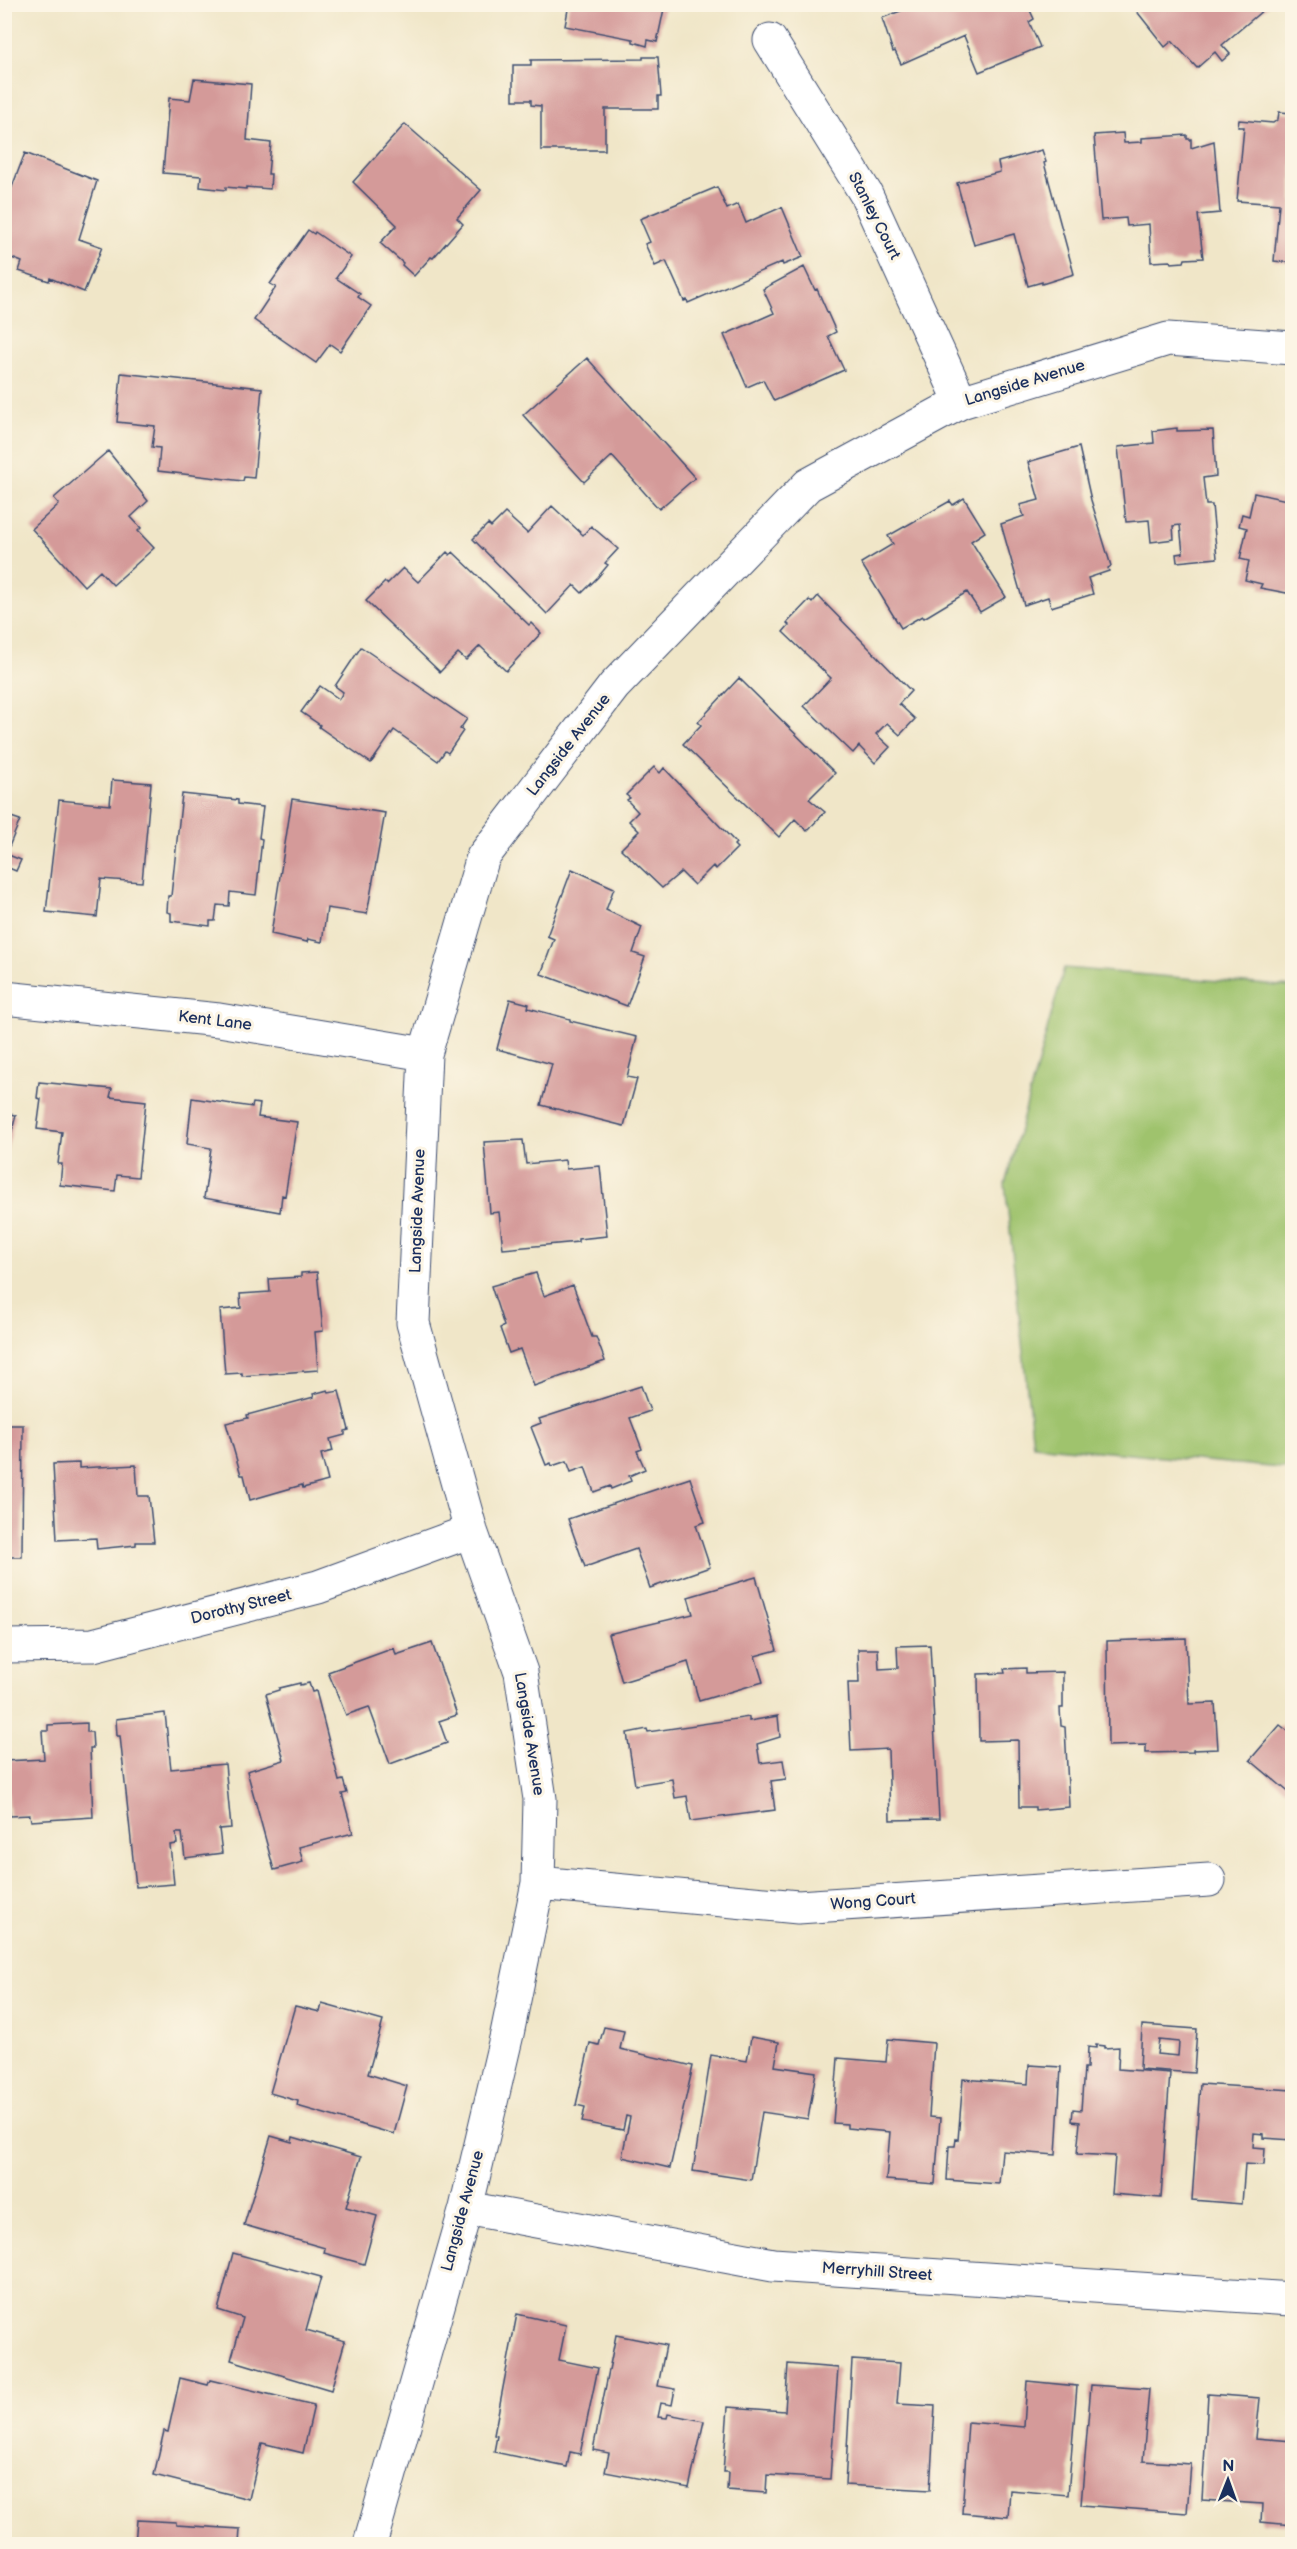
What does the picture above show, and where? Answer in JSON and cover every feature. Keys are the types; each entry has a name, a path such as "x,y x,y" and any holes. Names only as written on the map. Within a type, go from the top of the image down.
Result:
{"street":[{"name":"Stanley Court","path":"770,40 866,194 961,402"},
{"name":"Langside Avenue","path":"370,2544 466,2208 507,2034 538,1883 540,1799 521,1672 471,1531 413,1323 425,1054 483,857 614,686 808,485 961,402 1168,339 1293,348"},
{"name":"Kent Lane","path":"4,998 219,1020 425,1054"},
{"name":"Dorothy Street","path":"4,1646 93,1645 318,1587 471,1531"},
{"name":"Wong Court","path":"538,1883 798,1907 1209,1880"},
{"name":"Merryhill Street","path":"466,2208 773,2265 1293,2299"}],"green space":[{"path":"1064,968 1292,987 1292,1469 1033,1445 1005,1184"}],"building":[{"path":"569,4 665,4 657,42 648,40 647,46 633,42 633,39 565,26"},
{"path":"919,4 1027,4 1034,19 1029,22 1040,47 979,72 964,36 901,64 895,51 893,52 882,18"},
{"path":"1131,4 1270,4 1222,45 1230,54 1222,61 1215,52 1197,68 1172,41 1165,47"},
{"path":"643,57 658,57 661,96 658,96 658,109 605,109 605,150 541,150 541,106 531,105 531,100 513,100 513,65 531,65 531,60 643,59"},
{"path":"194,79 251,84 247,140 271,143 268,174 271,174 270,189 226,187 226,190 200,187 201,176 163,173 169,98 190,100"},
{"path":"1279,112 1292,113 1292,263 1274,261 1279,204 1237,201 1244,127 1238,127 1239,120 1273,123 1278,119"},
{"path":"405,124 481,190 457,218 463,224 414,276 380,243 397,225 353,182"},
{"path":"1123,133 1124,143 1142,142 1142,138 1187,135 1187,139 1191,139 1191,148 1214,141 1220,213 1198,215 1203,258 1171,263 1170,261 1151,262 1149,224 1127,226 1126,218 1101,220 1094,135"},
{"path":"1042,150 1074,274 1028,286 1014,234 974,245 957,183 1000,172 998,162"},
{"path":"25,153 97,181 79,239 102,247 84,292 50,278 49,281 19,271 22,262 4,255 4,208"},
{"path":"717,187 727,209 738,204 746,223 782,207 803,257 783,265 782,262 688,303 687,300 684,301 666,261 655,266 645,244 650,242 640,219"},
{"path":"308,230 314,234 315,232 351,257 336,278 360,294 358,297 371,306 340,351 330,344 316,363 254,320 276,287 270,284"},
{"path":"804,267 815,290 817,289 836,332 828,336 844,370 774,401 763,380 747,387 724,335 774,313 763,289"},
{"path":"587,358 695,478 659,509 612,456 584,482 523,415"},
{"path":"121,373 262,388 254,478 244,477 243,481 158,471 160,448 152,447 155,426 117,422"},
{"path":"1177,428 1177,431 1213,430 1216,476 1203,478 1206,505 1212,505 1217,558 1177,562 1176,554 1183,553 1180,525 1173,526 1174,539 1151,542 1149,520 1126,522 1118,447 1154,443 1153,431"},
{"path":"1079,447 1091,500 1111,566 1108,568 1109,571 1088,578 1093,594 1051,607 1048,597 1024,605 1001,524 1024,516 1020,505 1039,500 1028,462"},
{"path":"108,451 148,501 131,517 141,528 138,531 154,548 113,585 100,571 84,586 32,529 59,504 54,498"},
{"path":"1254,493 1292,501 1292,594 1260,588 1262,584 1245,580 1249,561 1240,559 1247,528 1239,526 1242,514 1249,516"},
{"path":"964,498 985,532 971,541 1006,597 980,612 967,592 924,618 922,616 901,628 861,563 893,544 888,536 950,501 953,505"},
{"path":"552,506 583,535 591,526 618,549 605,563 608,565 582,593 574,585 547,614 473,539 488,524 491,527 505,513 527,533"},
{"path":"447,552 450,555 453,552 529,625 531,623 541,633 506,671 480,646 466,660 458,653 440,672 366,601 403,568 418,582"},
{"path":"818,596 911,691 899,704 915,719 900,735 887,723 876,734 890,747 875,763 859,746 853,753 804,706 831,678 783,632 789,625 787,623 809,600 812,603"},
{"path":"361,647 467,719 460,729 463,731 448,753 445,751 438,761 394,730 371,763 301,712 320,686 339,699 343,692 335,686"},
{"path":"739,678 835,773 809,799 825,812 807,831 795,819 779,837 683,744 701,725 698,722"},
{"path":"654,767 660,773 664,768 736,843 734,845 737,848 716,869 713,866 694,885 681,872 662,888 621,849 639,831 629,821 638,812 627,800 630,798 626,795"},
{"path":"112,780 151,783 142,882 101,879 97,917 46,912 59,800 110,805"},
{"path":"182,794 238,800 238,804 263,807 256,895 230,892 229,906 217,905 215,921 210,921 210,926 171,921 171,913 167,912 168,896 171,896"},
{"path":"292,799 385,813 367,914 327,908 322,942 308,939 307,942 271,934"},
{"path":"5,815 20,820 6,854 21,860 16,871 4,866"},
{"path":"572,869 614,888 606,910 642,927 633,953 645,957 627,1006 541,974 554,939 547,936"},
{"path":"510,999 529,1004 528,1008 570,1019 570,1021 637,1037 627,1077 637,1079 624,1126 541,1105 552,1064 497,1049"},
{"path":"39,1082 112,1089 110,1097 146,1101 138,1177 117,1175 115,1191 60,1185 62,1164 58,1164 62,1132 37,1129 41,1099 37,1098"},
{"path":"192,1098 252,1107 253,1103 260,1104 258,1117 297,1122 285,1196 282,1195 280,1212 204,1198 211,1148 187,1144"},
{"path":"4,1113 16,1115 6,1154 4,1154"},
{"path":"523,1140 526,1164 565,1160 566,1169 600,1166 607,1236 578,1239 578,1242 503,1249 499,1212 490,1213 484,1142"},
{"path":"317,1272 323,1331 315,1332 318,1370 242,1376 242,1373 225,1374 220,1310 241,1308 240,1294 270,1292 269,1279 301,1277 301,1273"},
{"path":"536,1273 544,1296 573,1285 592,1337 596,1337 605,1361 534,1386 520,1349 509,1353 500,1328 504,1326 491,1286"},
{"path":"641,1386 650,1411 630,1418 642,1449 637,1451 645,1469 629,1476 631,1481 611,1489 610,1486 594,1492 585,1467 571,1472 567,1461 552,1466 551,1463 546,1465 531,1427 541,1423 539,1419"},
{"path":"328,1390 329,1393 339,1391 349,1430 345,1431 345,1435 330,1439 333,1451 321,1454 328,1481 303,1488 302,1485 250,1500 226,1423 314,1397 313,1394"},
{"path":"4,1425 23,1425 22,1557 4,1557"},
{"path":"79,1463 79,1468 136,1465 138,1496 149,1496 154,1542 136,1542 136,1545 97,1549 96,1538 57,1540 53,1464"},
{"path":"690,1478 705,1522 696,1525 710,1567 650,1588 636,1549 585,1567 568,1519"},
{"path":"756,1577 777,1650 755,1656 763,1682 699,1701 688,1662 622,1682 608,1634 693,1614 688,1597"},
{"path":"1186,1638 1189,1704 1215,1703 1218,1749 1146,1753 1146,1745 1108,1746 1107,1641"},
{"path":"432,1643 457,1715 439,1721 447,1743 390,1764 369,1707 346,1715 328,1672 394,1648 396,1655"},
{"path":"930,1645 939,1819 890,1820 888,1749 851,1751 848,1683 859,1683 858,1649 878,1649 879,1669 898,1668 897,1646"},
{"path":"1026,1668 1026,1673 1063,1672 1063,1708 1060,1708 1061,1726 1065,1727 1069,1807 1035,1810 1035,1807 1019,1807 1018,1740 979,1741 978,1674 1005,1673 1004,1669"},
{"path":"300,1683 300,1685 309,1683 312,1692 316,1691 339,1781 343,1780 347,1793 342,1794 353,1833 299,1847 303,1862 274,1870 247,1771 284,1760 266,1694"},
{"path":"165,1713 171,1769 225,1764 231,1828 219,1829 222,1853 185,1858 182,1833 176,1833 177,1844 170,1845 174,1884 136,1887 120,1736 117,1736 116,1719"},
{"path":"778,1716 780,1737 757,1744 760,1763 783,1760 786,1779 771,1781 775,1810 691,1821 687,1796 675,1798 672,1779 635,1785 627,1733 749,1717 749,1721"},
{"path":"87,1723 87,1732 92,1732 93,1748 90,1748 93,1817 31,1821 30,1815 10,1816 5,1761 44,1759 42,1731 48,1731 48,1725"},
{"path":"1280,1725 1292,1734 1292,1795 1250,1760"},
{"path":"322,2004 383,2021 368,2074 407,2086 394,2134 297,2106 298,2101 270,2093 295,2006 320,2012"},
{"path":"1142,2025 1197,2029 1194,2073 1140,2069","holes":["1159,2040 1179,2042 1178,2056 1157,2054"]},
{"path":"604,2027 624,2031 620,2049 693,2066 670,2168 622,2157 630,2117 626,2116 623,2130 582,2122 585,2107 576,2105 590,2043 599,2045"},
{"path":"751,2037 779,2042 775,2066 816,2072 808,2119 762,2112 751,2180 693,2171 711,2055 747,2061"},
{"path":"888,2039 934,2043 929,2117 940,2118 935,2184 886,2180 890,2132 847,2128 847,2124 833,2123 838,2058 886,2062"},
{"path":"1096,2045 1104,2046 1104,2048 1119,2047 1118,2069 1170,2073 1161,2198 1112,2194 1115,2156 1077,2154 1080,2122 1072,2121 1073,2109 1081,2110 1088,2047 1096,2048"},
{"path":"1029,2065 1061,2067 1056,2155 1002,2151 999,2184 947,2180 949,2146 955,2146 956,2139 958,2140 963,2079 1028,2084"},
{"path":"1200,2084 1292,2090 1292,2140 1264,2138 1264,2134 1254,2133 1253,2147 1265,2148 1264,2165 1245,2164 1242,2204 1192,2200"},
{"path":"271,2136 292,2142 293,2137 361,2157 346,2207 377,2216 364,2264 324,2253 325,2248 244,2225"},
{"path":"233,2253 321,2277 306,2330 345,2341 331,2390 231,2360 243,2318 218,2310"},
{"path":"517,2314 566,2325 559,2360 598,2368 580,2454 570,2452 567,2467 494,2452 497,2436 494,2435"},
{"path":"616,2335 666,2345 658,2386 675,2389 672,2405 661,2403 658,2417 667,2418 668,2414 704,2421 689,2488 605,2472 609,2453 593,2450"},
{"path":"852,2360 900,2363 897,2404 935,2406 930,2490 845,2485"},
{"path":"788,2364 838,2368 830,2479 767,2475 766,2493 727,2490 728,2472 723,2472 728,2407 785,2411"},
{"path":"180,2378 208,2385 210,2380 314,2405 303,2453 262,2443 249,2499 154,2475 164,2431 168,2432"},
{"path":"1027,2381 1077,2386 1068,2495 1010,2490 1008,2517 962,2513 968,2422 1024,2427"},
{"path":"1091,2385 1149,2389 1143,2461 1191,2464 1187,2513 1081,2505"},
{"path":"1208,2394 1260,2398 1256,2438 1292,2441 1292,2525 1261,2522 1262,2504 1202,2500"},
{"path":"137,2520 240,2529 239,2544 135,2544"},
{"path":"444,2540 525,2543 525,2544 444,2544"}]}
